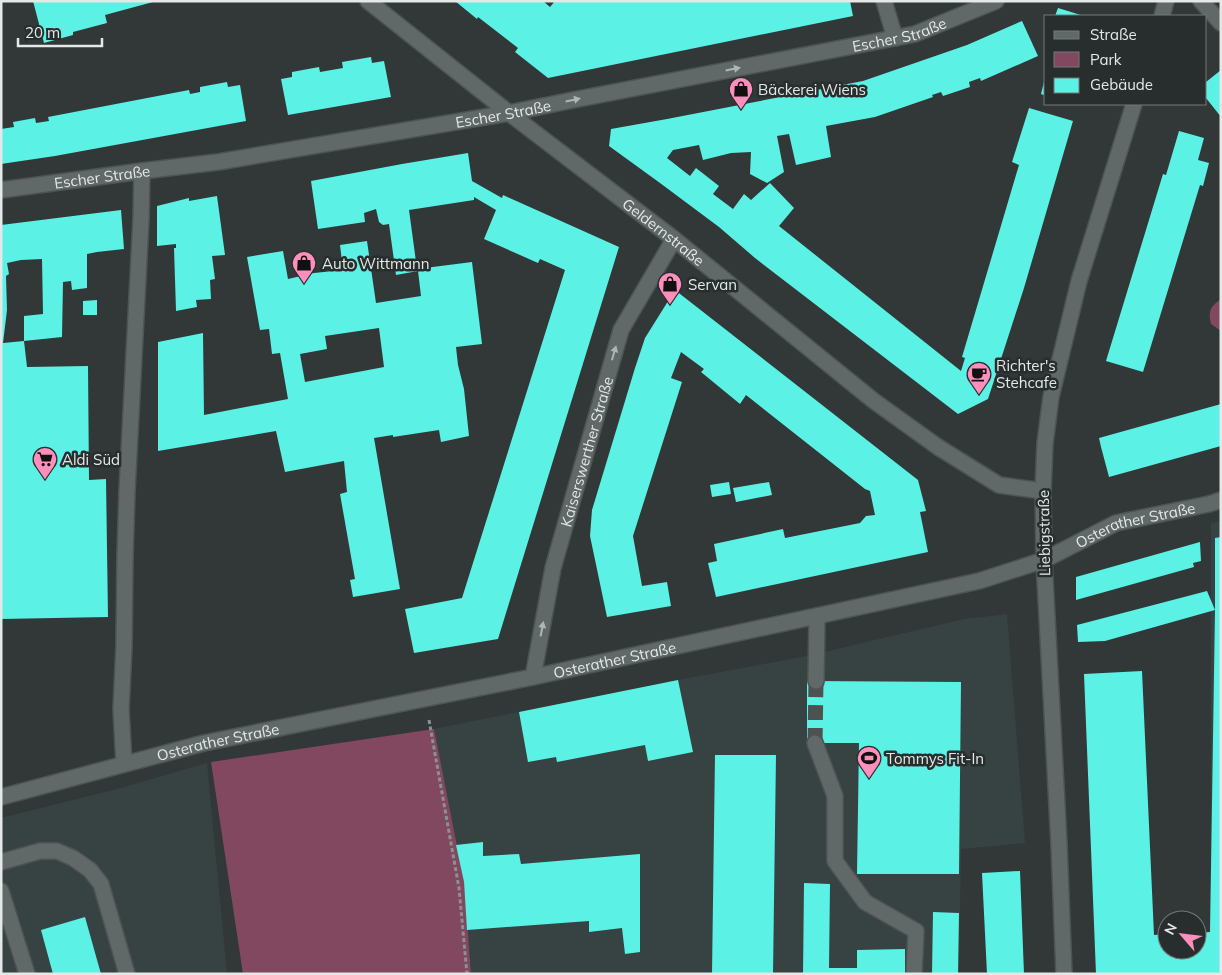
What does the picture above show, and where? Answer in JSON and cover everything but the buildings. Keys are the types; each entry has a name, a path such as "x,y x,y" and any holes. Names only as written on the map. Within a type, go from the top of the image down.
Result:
{"street":[{"name":"Geldernstraße","path":"368,1 509,113 674,238 874,401 938,446 999,485 1043,491"},
{"path":"884,1 895,38"},
{"name":"Escher Straße","path":"1,190 218,162 509,113 915,34 996,1"},
{"path":"1162,15 1166,1"},
{"path":"1201,1 1221,23"},
{"name":"Liebigstraße","path":"1064,974 1060,854 1044,560 1043,491 1045,443 1051,397 1079,281 1134,105"},
{"path":"124,764 121,709 127,491 142,171"},
{"name":"Kaiserswerther Straße","path":"533,677 553,568 621,330 674,238"},
{"name":"Osterather Straße","path":"1,798 204,743 533,677 979,580 1044,560 1116,523 1221,500"},
{"path":"816,681 817,616"},
{"path":"815,743 835,796 835,861 866,902 916,931 914,974"},
{"path":"1,862 40,851 57,851 74,858 90,870 101,884 127,974"},
{"path":"1,892 27,974"}],"path":[{"path":"431,730 459,888 467,974"}],"shaded area":[{"path":"1221,521 1221,974 1211,974 1211,523"},
{"path":"1007,614 1025,843 961,849 959,974 471,974 467,930 434,729 807,656 964,619"},
{"path":"207,763 227,974 1,974 1,818 117,789"}],"green space":[{"path":"1221,299 1221,331 1211,324 1210,316 1212,307"},
{"path":"434,729 464,882 471,974 243,974 211,762"}],"tunnel":[{"path":"815,743 816,681"}],"place":[{"name":"Bäckerei Wiens","path":"741,110"},
{"name":"Auto Wittmann","path":"304,284"},
{"name":"Servan","path":"670,305"},
{"name":"Richter's Stehcafe","path":"979,395"},
{"name":"Aldi Süd","path":"45,480"},
{"name":"Tommys Fit-In","path":"869,779"}]}
